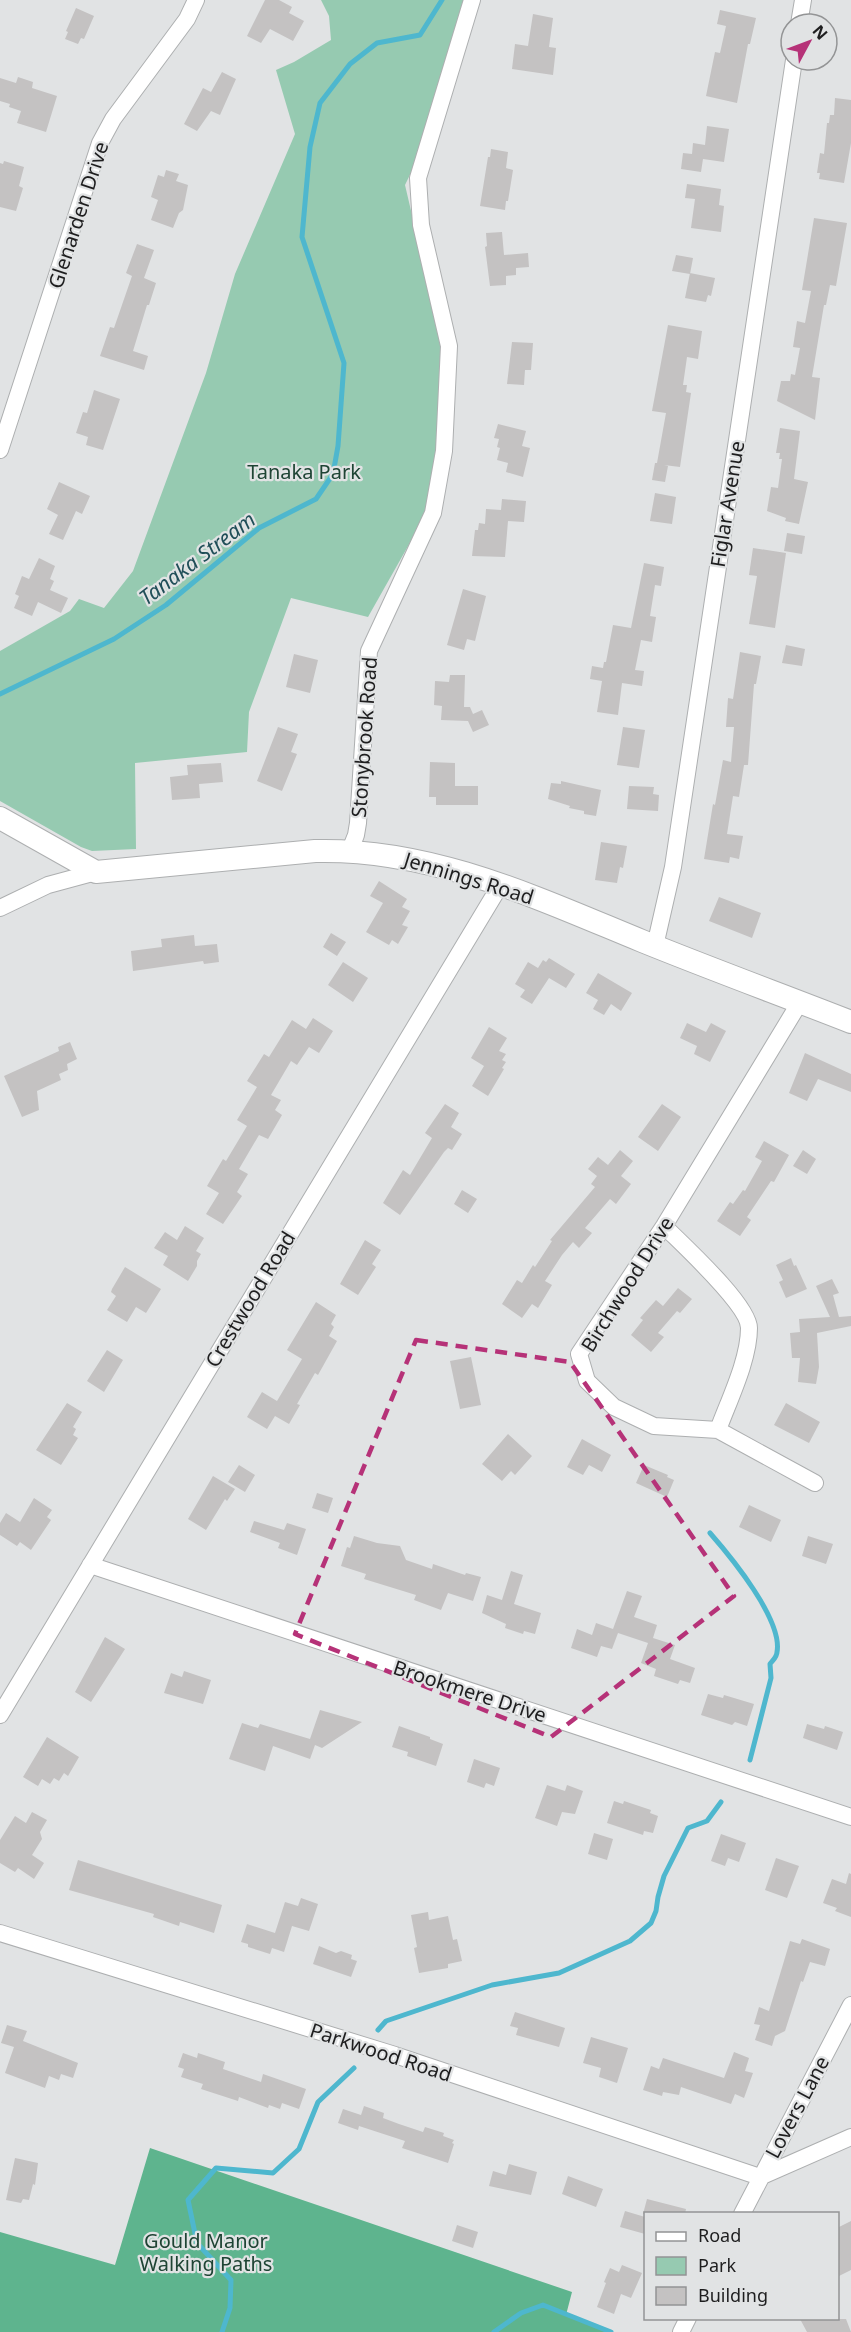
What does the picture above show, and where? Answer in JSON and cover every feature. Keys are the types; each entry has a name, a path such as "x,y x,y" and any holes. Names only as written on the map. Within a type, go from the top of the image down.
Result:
{"street":[{"name":"Glenarden Drive","path":"0,450 100,142 113,119 187,19 196,0"},
{"name":"Stonybrook Road","path":"350,850 358,823 369,651 433,513 444,451 449,346 421,225 418,178 472,0"},
{"name":"Figlar Avenue","path":"655,946 673,867 792,72"},
{"path":"0,818 96,872"},
{"name":"Jennings Road","path":"0,908 48,885 96,872 315,851 350,850 417,859 501,884 851,1022"},
{"name":"Crestwood Road","path":"0,1715 501,884"},
{"name":"Birchwood Drive","path":"800,1002 664,1226 579,1354 587,1381 614,1407 654,1426 718,1430 815,1483"},
{"path":"664,1226 737,1302 749,1326 743,1361 718,1430"},
{"name":"Brookmere Drive","path":"90,1565 851,1817"},
{"name":"Parkwood Road","path":"0,1933 395,2055 760,2177"},
{"name":"Lovers Lane","path":"743,2212 851,2005"},
{"path":"760,2177 851,2137"}],"highlighted area":[{"path":"416,1340 570,1362 734,1596 551,1737 295,1634"}],"green space":[{"name":"Tanaka Park","path":"321,0 464,0 419,156 405,185 444,352 436,448 425,516 368,617 291,598 249,712 247,752 135,763 136,849 92,851 0,801 0,651 70,611 79,599 104,608 133,571 206,373 235,274 295,134 276,70 331,40 329,16"},
{"name":"Gould Manor Walking Paths","path":"150,2148 572,2292 566,2315 606,2332 0,2332 0,2232 115,2265"}],"building":[{"path":"265,0 279,0 292,7 289,13 304,21 293,41 270,29 261,43 247,36"},
{"path":"76,8 94,16 84,39 81,38 78,44 65,39"},
{"path":"720,10 756,18 750,44 748,44 737,103 706,96 715,52 720,53 726,26 717,24"},
{"path":"533,14 553,18 549,47 556,48 553,75 512,69 515,44 528,46"},
{"path":"222,72 236,79 220,115 211,111 197,131 184,124 203,88 211,92"},
{"path":"18,77 33,82 32,88 57,96 46,132 17,123 21,111 0,101 0,78 16,83"},
{"path":"835,98 851,100 851,143 844,183 819,179 820,173 817,173 820,153 824,154 827,123 829,123 830,115 834,115"},
{"path":"707,126 729,129 724,162 703,159 701,172 681,169 683,153 692,154 693,143 705,145"},
{"path":"491,149 508,152 506,168 513,170 505,210 480,206"},
{"path":"4,161 24,167 19,186 23,188 16,211 0,207 0,163 3,164"},
{"path":"166,170 179,174 176,181 188,185 183,210 179,213 173,228 151,220 158,200 151,197 158,175 164,177"},
{"path":"687,184 721,189 719,205 724,206 721,232 691,228 695,199 685,198"},
{"path":"814,218 847,223 836,286 830,285 826,305 824,305 812,377 820,378 815,420 777,401 781,381 790,381 791,374 795,375 800,348 793,347 797,321 805,323 811,291 802,290"},
{"path":"502,232 504,255 528,253 529,267 516,268 516,275 506,276 506,285 490,286 485,247 487,246 486,233"},
{"path":"137,244 154,250 144,278 156,283 133,351 148,356 144,370 100,356 110,327 114,328 132,276 126,273"},
{"path":"676,255 693,258 690,274 672,271"},
{"path":"690,273 715,278 711,296 708,295 706,302 685,298"},
{"path":"668,325 702,331 698,359 687,357 683,385 687,385 686,392 691,393 680,467 664,465 668,466 665,482 652,480 666,413 652,411"},
{"path":"512,342 533,343 531,370 525,370 524,385 507,384"},
{"path":"94,390 120,399 103,450 86,445 88,437 76,433 83,412 87,413"},
{"path":"498,424 526,431 522,446 530,448 523,477 506,472 508,463 497,460 500,448 497,447 499,439 494,438"},
{"path":"780,428 800,431 794,479 808,482 799,524 785,521 786,518 767,511 771,487 778,488 782,459 779,459 780,453 776,453"},
{"path":"59,482 90,496 82,514 76,511 63,540 49,534 58,515 47,509"},
{"path":"655,493 676,497 672,524 650,521"},
{"path":"502,499 526,501 524,522 508,521 505,557 472,556 475,530 478,530 479,523 485,524 486,509 501,510"},
{"path":"787,533 805,536 802,554 784,551"},
{"path":"753,548 786,553 775,628 749,624 757,576 749,575"},
{"path":"39,558 55,566 50,579 54,581 50,590 68,598 61,613 38,602 32,616 14,608 19,596 15,594 22,576 29,579"},
{"path":"644,563 664,567 661,586 655,585 650,616 656,617 652,642 641,640 635,670 644,671 642,686 622,683 618,715 597,712 602,681 590,679 592,666 603,668 613,625 631,628"},
{"path":"463,589 486,596 475,641 467,639 464,650 447,645"},
{"path":"786,645 805,649 802,666 782,663"},
{"path":"740,652 761,656 756,684 754,684 748,765 744,765 739,797 733,796 727,834 743,836 739,859 730,857 729,863 704,859 723,760 731,762 734,727 726,727 728,698 733,699"},
{"path":"294,654 318,660 310,693 286,687"},
{"path":"450,675 465,675 464,707 470,707 473,714 482,710 489,725 473,732 468,721 441,720 442,706 434,705 435,681 449,682"},
{"path":"278,727 298,734 291,752 297,754 282,791 257,781"},
{"path":"623,727 645,730 639,768 617,765"},
{"path":"430,762 455,763 455,786 478,786 478,805 436,805 436,797 429,797"},
{"path":"221,763 223,782 199,784 200,798 172,800 170,777 188,775 187,765"},
{"path":"561,781 601,790 596,816 584,814 584,811 569,808 570,806 548,799 551,783 561,784"},
{"path":"629,786 654,787 653,794 659,795 658,811 627,809"},
{"path":"601,842 627,846 623,868 620,867 617,883 595,880"},
{"path":"379,881 407,899 402,907 410,911 402,925 408,927 398,944 392,940 389,945 366,932 383,903 370,896"},
{"path":"719,897 761,913 752,938 709,921"},
{"path":"331,933 346,942 337,956 323,947"},
{"path":"194,935 195,946 217,944 219,962 204,964 203,961 133,971 131,951 162,947 161,939"},
{"path":"549,958 575,974 566,988 549,978 532,1004 520,997 525,990 515,984 528,962 538,968 543,960 546,962"},
{"path":"343,962 368,978 353,1002 328,985"},
{"path":"598,973 632,993 621,1011 611,1004 604,1015 593,1009 598,1000 586,993"},
{"path":"313,1018 333,1031 319,1053 309,1047 297,1065 291,1061 271,1095 281,1100 275,1110 282,1115 268,1139 259,1135 239,1169 248,1174 237,1192 242,1196 223,1224 206,1214 219,1193 207,1186 223,1159 226,1161 247,1126 237,1120 257,1087 247,1081 264,1054 269,1057 292,1020 306,1029"},
{"path":"687,1023 706,1032 711,1023 726,1031 710,1062 694,1054 697,1046 680,1038"},
{"path":"489,1027 507,1038 499,1051 506,1054 502,1060 506,1062 502,1068 504,1069 488,1096 472,1086 484,1066 471,1058"},
{"path":"70,1042 77,1059 67,1064 68,1070 59,1074 61,1080 37,1091 39,1110 22,1117 4,1076 59,1051 58,1047"},
{"path":"805,1053 851,1074 851,1092 818,1079 807,1101 789,1093"},
{"path":"445,1104 459,1113 451,1127 462,1134 452,1150 448,1148 444,1152 400,1215 383,1203 403,1170 410,1175 432,1138 425,1133"},
{"path":"662,1104 681,1117 658,1151 638,1137"},
{"path":"764,1141 789,1155 774,1182 771,1181 747,1217 751,1220 740,1236 717,1221 730,1202 733,1204 743,1190 745,1191 762,1161 755,1157"},
{"path":"620,1150 633,1161 621,1176 631,1184 616,1204 610,1199 585,1228 592,1233 579,1248 573,1242 562,1255 545,1281 552,1285 538,1308 532,1304 522,1318 502,1304 517,1280 522,1283 552,1241 550,1240 595,1187 591,1184 597,1176 588,1169 598,1157 608,1165"},
{"path":"803,1150 816,1159 807,1174 793,1166"},
{"path":"462,1190 477,1199 468,1213 454,1204"},
{"path":"185,1226 204,1238 196,1251 201,1254 197,1266 188,1281 163,1265 168,1256 154,1248 165,1232 177,1240"},
{"path":"365,1240 381,1250 372,1264 376,1267 358,1295 340,1284"},
{"path":"791,1258 807,1289 786,1298 779,1282 783,1280 776,1265"},
{"path":"125,1267 161,1289 146,1313 136,1307 127,1322 107,1310 116,1296 111,1292 112,1289"},
{"path":"832,1279 839,1293 833,1295 839,1317 851,1316 851,1326 817,1333 819,1367 816,1384 798,1382 800,1358 792,1358 790,1333 800,1332 799,1319 830,1317 816,1286"},
{"path":"678,1288 692,1299 680,1313 677,1311 658,1333 664,1337 651,1352 631,1335 643,1320 640,1318 656,1300 663,1306"},
{"path":"316,1302 336,1315 331,1324 334,1327 329,1336 337,1341 318,1375 315,1373 297,1404 300,1405 289,1424 275,1416 267,1429 247,1417 262,1392 277,1401 302,1359 287,1350"},
{"path":"107,1350 123,1360 104,1392 87,1381"},
{"path":"471,1357 481,1405 460,1409 450,1361"},
{"path":"67,1403 82,1412 73,1427 76,1429 73,1435 78,1438 61,1465 36,1450"},
{"path":"786,1403 820,1422 809,1443 774,1425"},
{"path":"508,1434 532,1456 515,1475 511,1471 502,1481 482,1464"},
{"path":"582,1439 611,1455 602,1472 589,1465 583,1475 567,1467"},
{"path":"239,1465 255,1475 245,1492 228,1482"},
{"path":"644,1465 674,1480 667,1497 636,1483"},
{"path":"213,1476 235,1489 227,1501 225,1499 206,1530 188,1519"},
{"path":"317,1493 333,1498 328,1513 312,1508"},
{"path":"34,1498 52,1510 47,1517 51,1520 31,1550 20,1542 17,1546 0,1535 0,1523 6,1513 20,1522"},
{"path":"749,1505 781,1520 771,1542 739,1527"},
{"path":"254,1521 284,1530 287,1523 306,1529 297,1555 278,1548 280,1543 250,1532"},
{"path":"354,1536 377,1543 400,1546 406,1560 432,1569 433,1564 465,1575 466,1573 481,1577 473,1601 448,1593 441,1610 414,1600 416,1595 364,1579 366,1574 341,1566 347,1547 350,1548"},
{"path":"808,1536 833,1544 826,1564 802,1556"},
{"path":"511,1571 523,1575 514,1604 541,1613 535,1634 524,1631 523,1634 505,1628 506,1624 482,1613 487,1595 502,1600"},
{"path":"627,1591 642,1596 634,1617 657,1625 653,1638 675,1645 670,1659 695,1668 690,1683 680,1680 678,1684 654,1676 656,1669 641,1663 648,1643 618,1633 612,1649 601,1646 597,1657 571,1648 577,1629 592,1635 596,1623 613,1629"},
{"path":"105,1637 125,1649 91,1702 75,1692"},
{"path":"184,1671 211,1680 203,1704 164,1693 171,1673 182,1677"},
{"path":"708,1694 723,1698 724,1695 754,1704 747,1726 735,1722 732,1725 701,1715"},
{"path":"320,1710 362,1722 322,1748 315,1745 310,1759 273,1746 265,1771 229,1759 242,1723 258,1728 260,1724 310,1739"},
{"path":"807,1724 824,1729 825,1726 843,1732 837,1750 803,1738"},
{"path":"399,1726 443,1744 436,1766 407,1756 408,1752 392,1747"},
{"path":"47,1737 79,1757 68,1776 64,1773 59,1781 54,1778 50,1784 42,1779 38,1786 23,1777"},
{"path":"474,1759 500,1768 494,1786 486,1783 484,1788 467,1782"},
{"path":"547,1785 565,1791 567,1785 583,1791 575,1814 562,1812 557,1826 535,1818"},
{"path":"614,1801 623,1804 624,1801 651,1810 650,1813 658,1816 653,1833 644,1831 643,1835 607,1823"},
{"path":"32,1812 47,1820 40,1832 42,1839 32,1855 44,1863 34,1879 18,1868 15,1872 0,1863 0,1840 15,1816 26,1823"},
{"path":"594,1833 613,1839 607,1860 588,1854"},
{"path":"721,1834 746,1843 739,1862 728,1858 725,1866 711,1861"},
{"path":"776,1858 799,1866 787,1898 765,1890"},
{"path":"78,1860 222,1905 214,1933 180,1922 179,1926 153,1917 154,1914 69,1890"},
{"path":"849,1873 851,1874 851,1917 823,1903 832,1879 846,1884"},
{"path":"301,1898 318,1904 309,1931 292,1926 284,1952 272,1948 270,1954 248,1947 248,1944 241,1942 247,1924 275,1933 285,1902 298,1906"},
{"path":"428,1912 429,1920 448,1916 453,1940 457,1939 462,1961 448,1964 448,1968 419,1973 411,1915"},
{"path":"802,1939 830,1949 825,1966 810,1962 803,1982 801,1981 785,2031 775,2036 772,2046 755,2040 760,2025 754,2024 759,2007 769,2011 790,1941 800,1944"},
{"path":"319,1946 336,1953 341,1951 352,1955 351,1959 357,1961 351,1977 313,1964"},
{"path":"515,2012 565,2028 559,2047 516,2035 518,2028 510,2026"},
{"path":"7,2025 27,2031 23,2041 78,2063 73,2078 61,2074 59,2080 49,2076 45,2088 5,2073 14,2047 1,2043"},
{"path":"591,2037 628,2048 617,2083 599,2077 601,2068 583,2063"},
{"path":"734,2052 749,2058 745,2071 753,2073 744,2098 735,2094 731,2104 681,2087 679,2095 663,2092 662,2096 643,2090 651,2066 659,2069 663,2058 724,2078"},
{"path":"183,2053 197,2058 198,2053 225,2062 223,2069 261,2082 263,2074 306,2089 299,2109 282,2103 280,2109 269,2105 268,2108 239,2097 238,2101 201,2089 203,2084 181,2077 184,2069 178,2067"},
{"path":"364,2106 384,2113 383,2118 399,2124 423,2132 425,2127 444,2133 443,2136 454,2140 448,2163 402,2148 405,2141 359,2126 358,2130 338,2123 343,2109 361,2115"},
{"path":"15,2158 38,2163 35,2185 33,2184 29,2200 23,2199 21,2203 6,2200"},
{"path":"509,2164 537,2172 531,2195 489,2186 493,2171 506,2175"},
{"path":"568,2176 603,2189 596,2207 562,2194"},
{"path":"647,2199 686,2209 685,2212 644,2212 643,2214"},
{"path":"625,2211 644,2217 644,2234 620,2227"},
{"path":"851,2221 851,2270 839,2276 839,2227"},
{"path":"457,2225 478,2232 473,2248 452,2241"},
{"path":"622,2265 642,2273 631,2298 621,2294 614,2314 597,2307 610,2268 619,2272"},
{"path":"846,2319 851,2332 807,2332 801,2320"}],"waterway":[{"name":"Tanaka Stream","path":"0,694 114,639 166,605 259,528 316,499 333,474 338,446 344,363 302,237 310,147 320,103 350,64 377,43 420,35 442,0"},
{"path":"710,1533 754,1590 772,1623 777,1639 777,1654 770,1664 771,1678 750,1760"},
{"path":"378,2030 386,2021 492,1985 559,1973 630,1941 651,1923 664,1876 688,1828 707,1821 721,1802"},
{"path":"222,2332 230,2308 231,2280 197,2243 188,2200 216,2168 273,2173 299,2149 318,2102 354,2068"},
{"path":"494,2332 521,2313 543,2305 611,2332"}]}
